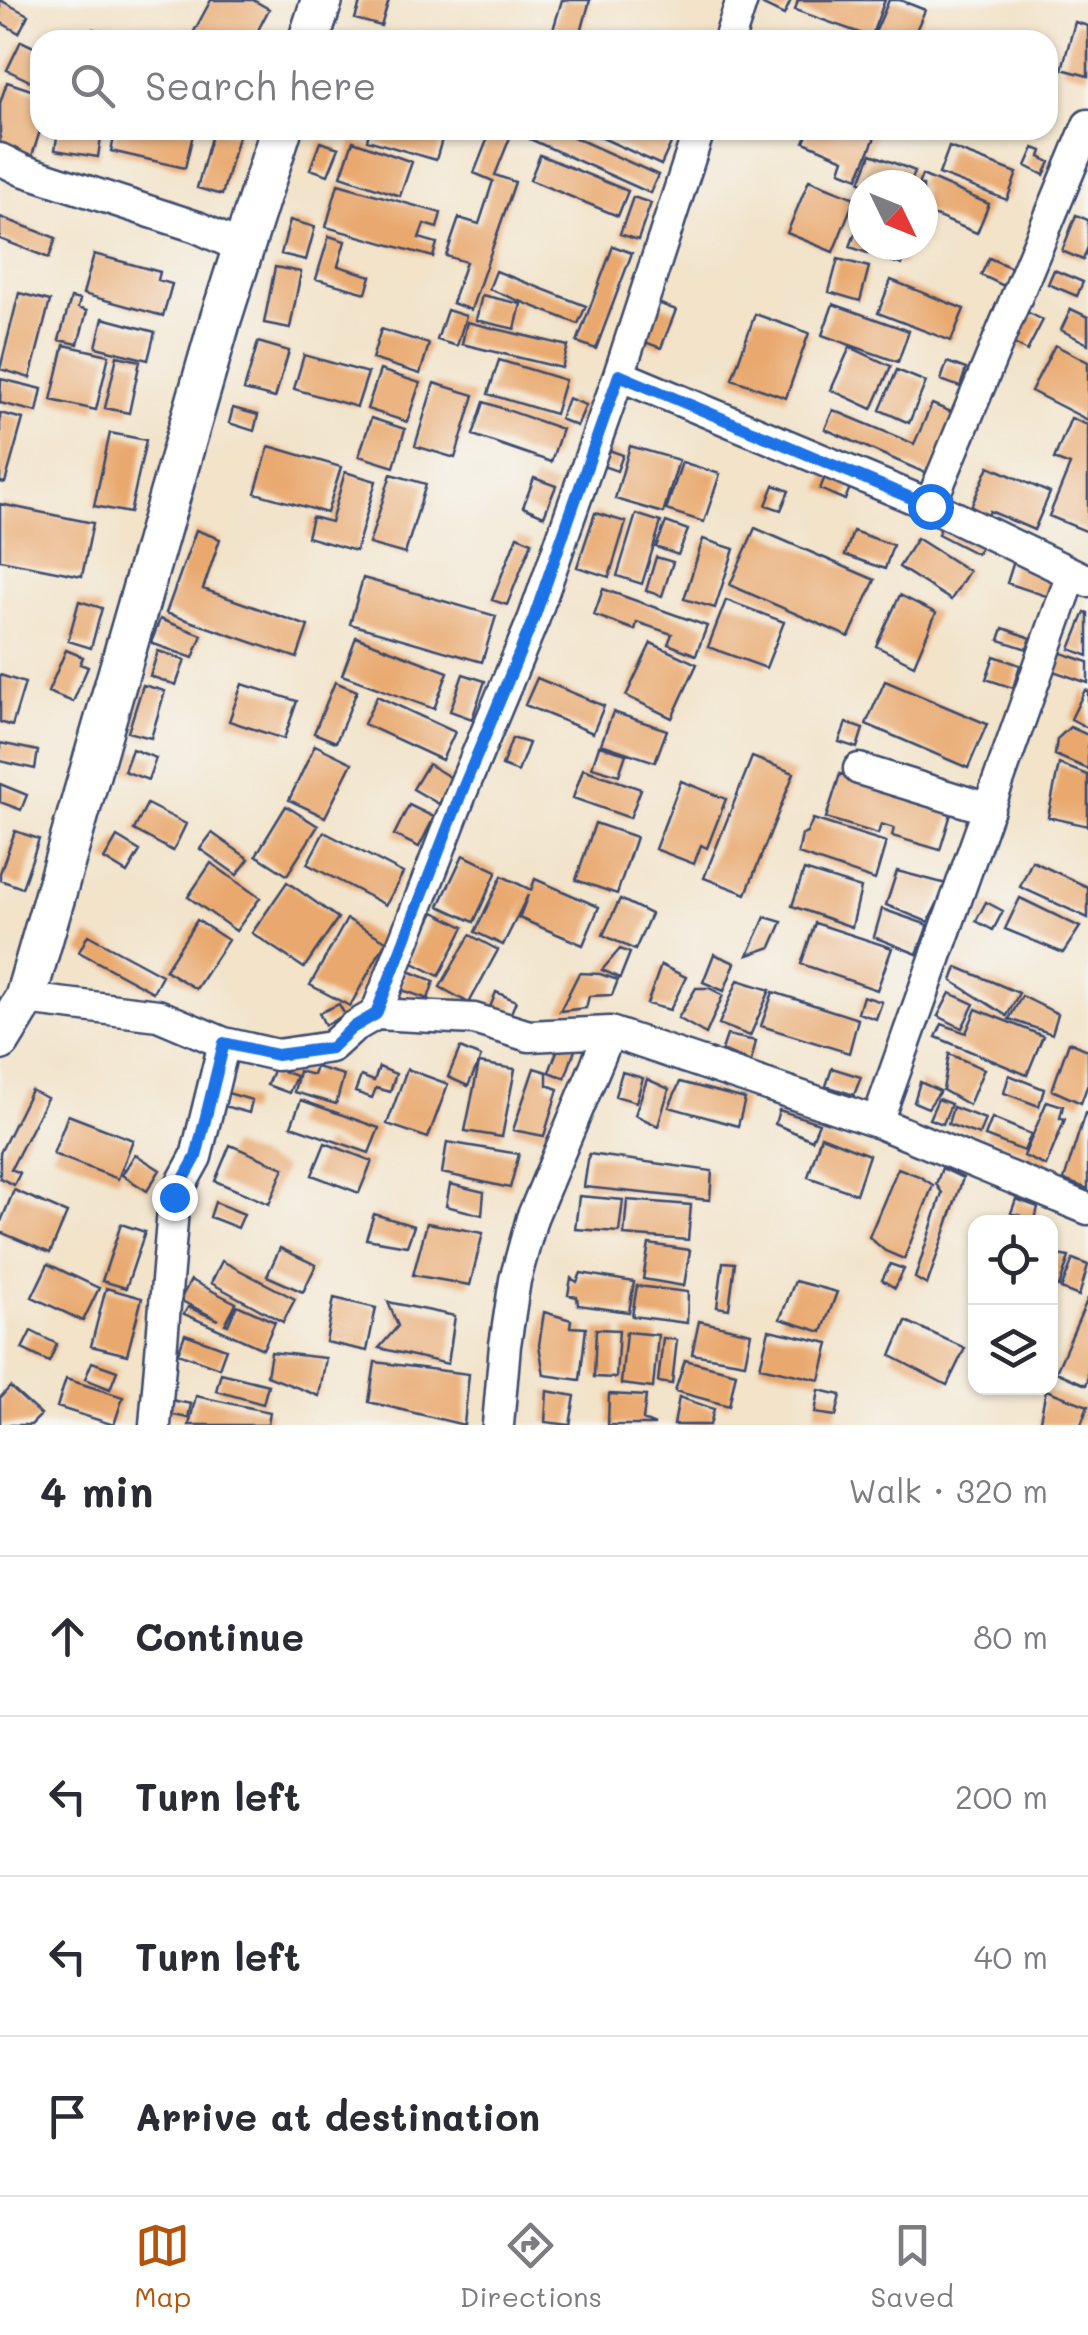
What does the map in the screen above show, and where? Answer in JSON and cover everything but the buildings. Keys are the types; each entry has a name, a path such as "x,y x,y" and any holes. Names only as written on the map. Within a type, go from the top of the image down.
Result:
{"street":[{"path":"313,30 322,0"},
{"path":"732,30 742,0"},
{"path":"930,506 1088,125"},
{"path":"0,1040 25,999 220,321 278,140"},
{"path":"376,1014 534,618 696,140"},
{"path":"0,159 244,248"},
{"path":"619,375 930,506 1080,577 989,809 876,1122"},
{"path":"859,769 989,809"},
{"path":"25,999 158,1015 224,1043 277,1055 331,1048 352,1028 376,1014 474,1020 529,1036 610,1032 876,1122 1088,1209"},
{"path":"498,1425 507,1328 532,1218 610,1032"},
{"path":"155,1425 174,1197 196,1157 224,1043"}],"route":[{"path":"174,1197 196,1157 224,1043 277,1055 331,1048 352,1028 376,1014 534,618 619,375 930,506"}]}
